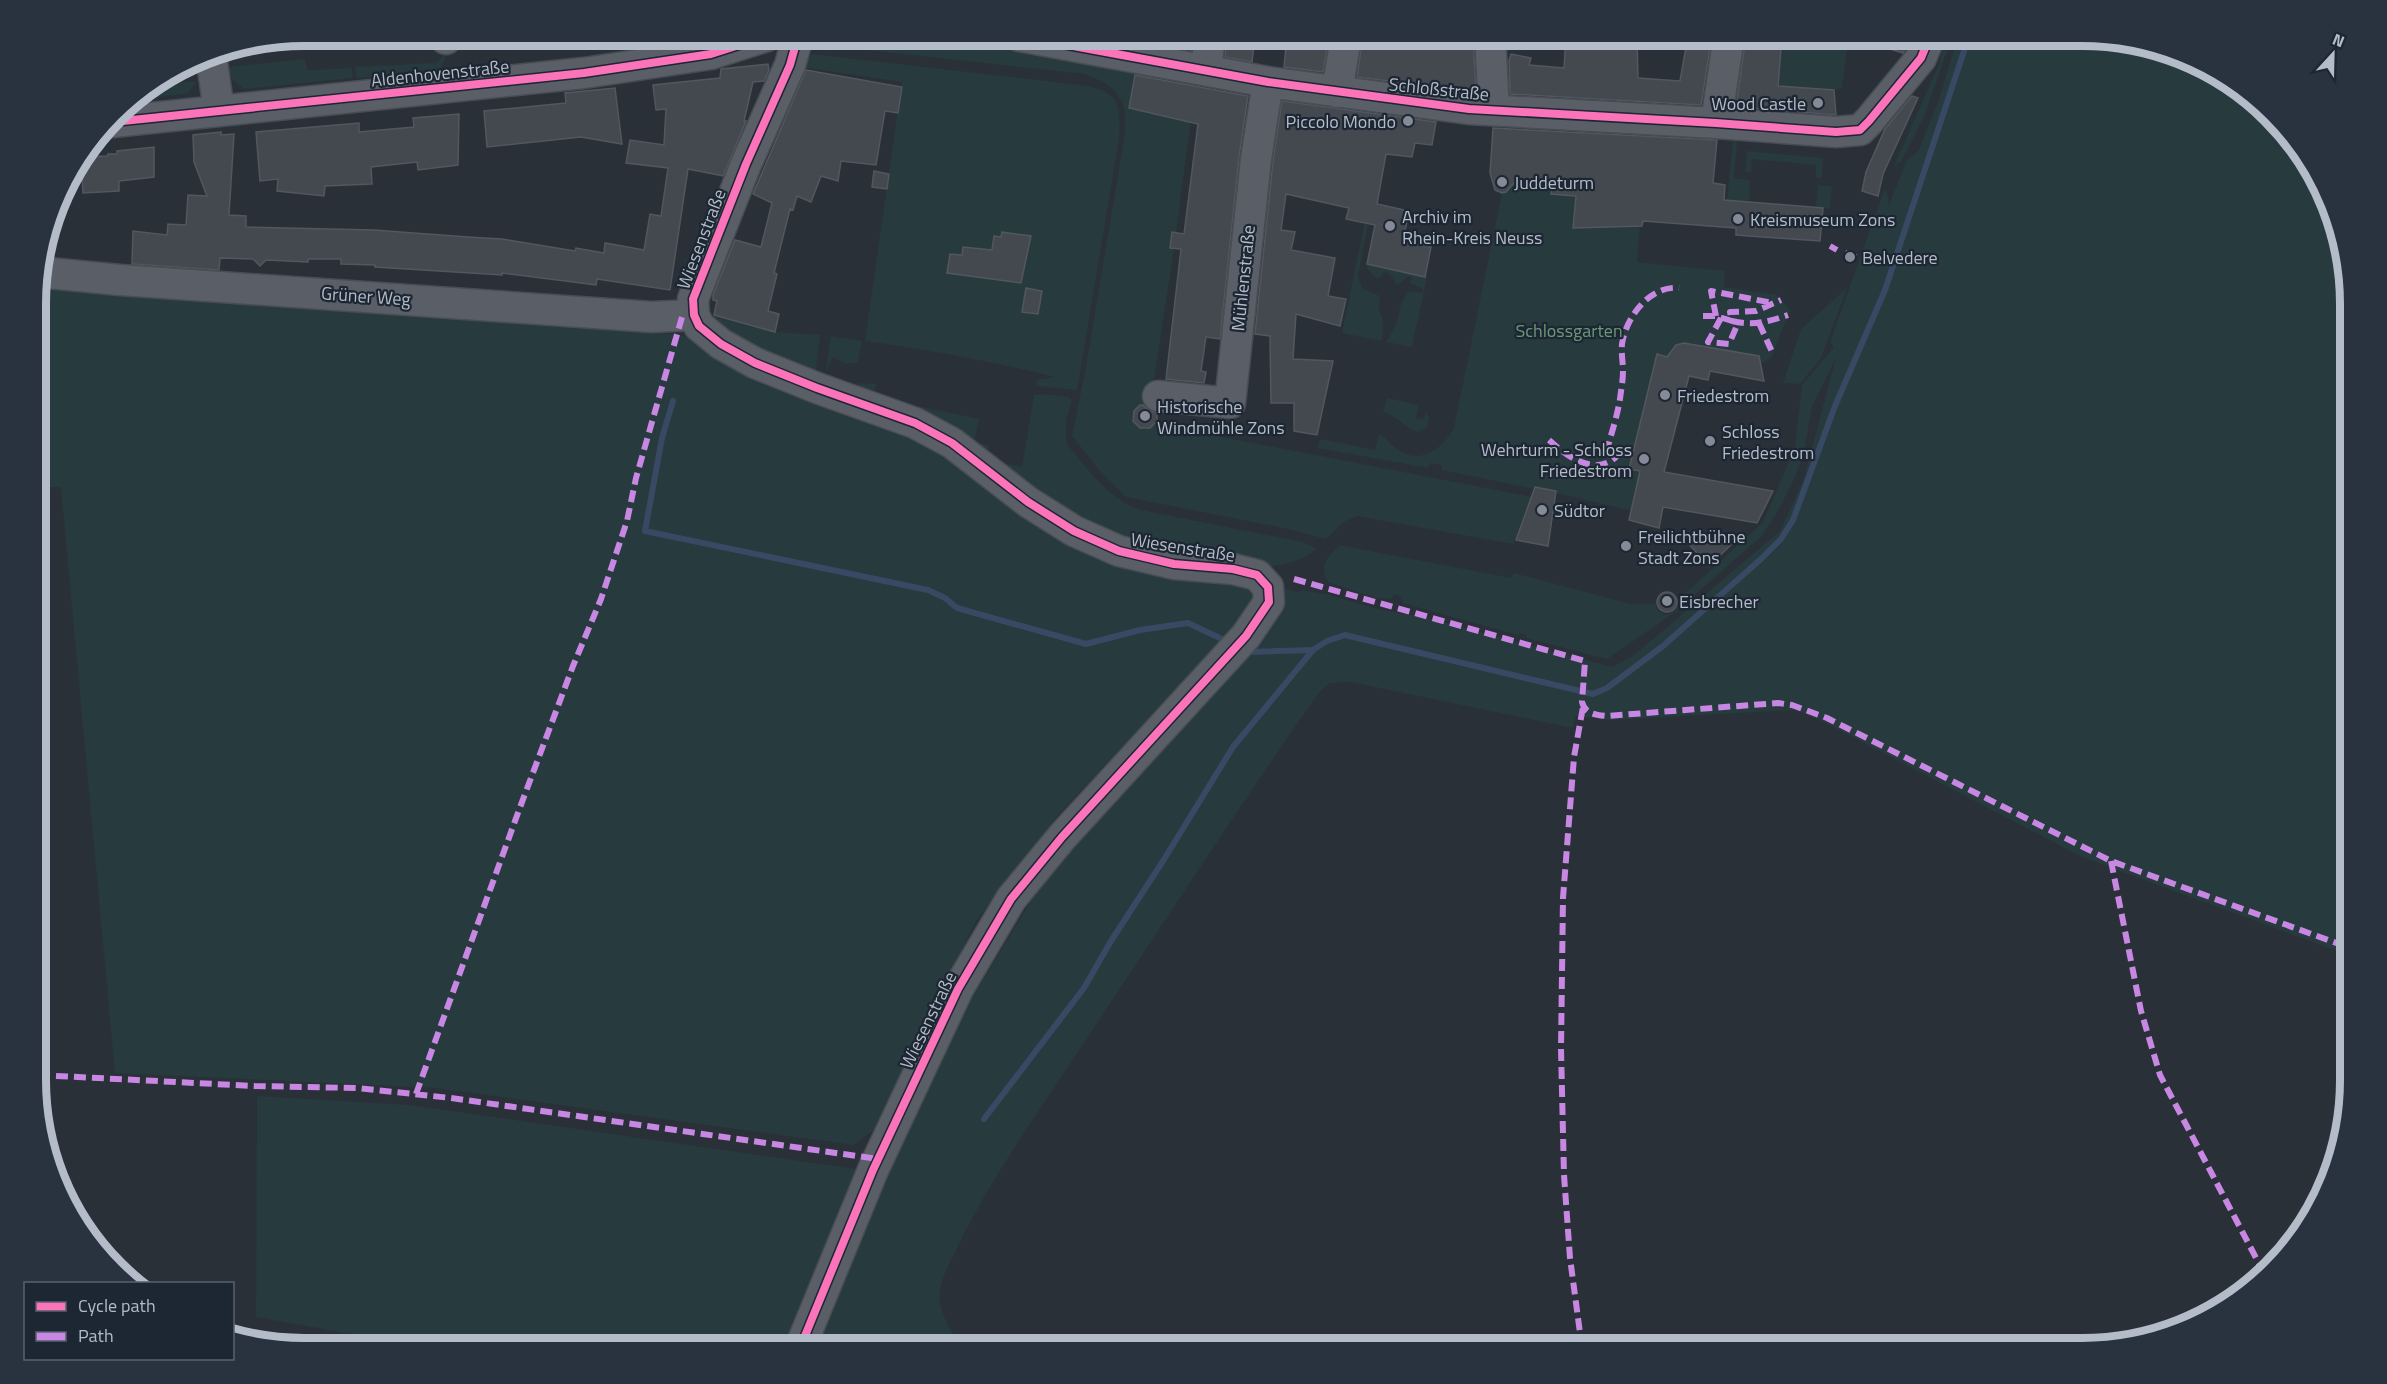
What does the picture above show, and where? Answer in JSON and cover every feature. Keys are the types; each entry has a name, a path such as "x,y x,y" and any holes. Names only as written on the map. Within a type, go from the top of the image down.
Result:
{"street":[{"name":"Aldenhovenstraße","path":"123,121 584,73 711,54 736,46"},
{"name":"Wiesenstraße","path":"795,46 790,65 746,164 693,299 694,315 699,326 721,344 755,363 915,423 952,443 994,473 1028,502 1074,531 1119,551 1174,564 1233,569 1257,575 1268,587 1269,602 1246,636 1062,837 1011,899 958,989 873,1170 804,1338"},
{"name":"Schloßstraße","path":"1074,46 1268,82 1470,109 1836,132 1860,130 1907,77 1926,47"},
{"path":"1206,70 1209,46"},
{"path":"1337,92 1344,46"},
{"path":"1491,46 1494,110"},
{"path":"1716,123 1728,46"},
{"path":"212,64 219,111"},
{"name":"Mühlenstraße","path":"1158,396 1230,404 1256,159 1268,82"},
{"name":"Grüner Weg","path":"49,273 652,317 694,315"}],"green space":[{"path":"830,46 986,46 1196,80 1176,233 1172,233 1170,248 1174,249 1150,405 1141,406 1135,410 1133,416 1136,425 1145,429 1155,424 1532,497 1513,544 1357,516 1344,522 1326,539 1289,529 1126,497 1100,471 1072,436 1086,367 1124,140 1125,116 1120,98 1114,91 1085,74"},
{"path":"1782,46 1847,47 1842,88 1834,90 1778,86"},
{"path":"1944,46 1949,46 1925,114 1901,162 1894,166 1939,64"},
{"path":"1955,46 2082,46 2133,51 2181,66 2211,81 2239,100 2276,134 2297,161 2314,191 2332,238 2340,288 2340,952 2082,857 1820,720 1796,710 1610,720 1575,716 1573,728 1351,682 1329,683 1317,695 1221,836 995,1178 970,1222 941,1284 940,1305 956,1338 811,1338 875,1170 964,1011 1039,888 1213,650 1057,816 976,921 876,1128 854,1145 435,1088 115,1073 61,487 46,487 48,280 664,328 663,333 691,337 922,438 1049,524 1298,592 1302,590 1329,595 1378,609 1440,621 1612,667 1633,656 1780,531 1803,481 1836,358 1812,406 1803,456 1795,477 1762,536 1675,612 1607,659 1526,638 1527,635 1520,633 1518,635 1402,603 1402,598 1395,594 1391,599 1376,598 1328,582 1324,566 1339,545 1511,578 1514,573 1631,604 1655,604 1658,611 1666,615 1675,610 1678,606 1678,597 1689,590 1763,522 1795,448 1802,385 1834,347 1830,342 1885,188 1889,200 1888,207 1907,160 1919,150 1939,99"},
{"path":"446,54 441,69 356,78 355,67 436,63"},
{"path":"812,54 1081,85 1103,91 1115,101 1119,116 1119,138 1077,390 1036,386 1037,380 1055,377 1031,371 960,356 865,341 902,82 802,67"},
{"path":"305,59 307,70 352,68 353,78 244,89 233,80 228,67"},
{"path":"197,81 188,93 150,98 161,90 173,83"},
{"path":"1733,140 1737,141 1734,178 1750,180 1749,202 1727,200"},
{"path":"1747,151 1823,158 1822,178 1816,178 1816,165 1752,159 1751,173 1745,172"},
{"name":"Schlossgarten","path":"1513,183 1576,185 1574,228 1640,226 1637,262 1725,271 1724,287 1777,295 1790,310 1771,358 1761,363 1759,356 1690,343 1676,345 1669,357 1657,354 1629,468 1640,471 1632,500 1633,511 1546,489 1534,489 1442,470 1442,465 1430,463 1428,468 1318,448 1320,439 1375,450 1379,434 1399,450 1418,456 1439,447 1450,435 1454,428 1502,193 1510,190"},
{"path":"1818,185 1832,186 1830,209 1816,207"},
{"path":"1365,222 1368,223 1358,276 1362,288 1380,296 1378,308 1383,324 1382,341 1342,333"},
{"path":"1367,264 1427,277 1412,347 1386,342 1397,322 1401,304 1408,291 1422,293 1423,289 1410,283 1412,277 1409,276 1397,285 1389,273 1384,272 1381,277 1376,278 1368,270"},
{"path":"1847,288 1821,358 1800,384 1783,383 1801,329"},
{"path":"714,315 775,332 820,335 816,369 812,379 763,359 711,320"},
{"path":"831,336 862,341 858,362 846,364 833,357 826,371"},
{"path":"859,383 876,384 874,397 979,419 974,442 989,445 987,453 854,390"},
{"path":"1048,394 1068,397 1072,400 1066,421 1066,443 1099,482 1118,499 1141,510 1303,542 1317,549 1292,562 1263,567 1105,538 1005,471 1007,464 1022,467 1034,395"},
{"path":"1387,398 1419,405 1416,418 1424,419 1426,411 1429,418 1427,427 1417,432 1383,412"},
{"path":"257,1096 410,1105 856,1169 858,1176 792,1338 374,1338 256,1317"}],"building":[{"path":"1169,46 1192,46 1191,50"},
{"path":"1226,46 1254,46 1252,62 1225,57"},
{"path":"1286,46 1327,46 1323,72 1284,67"},
{"path":"1362,46 1474,46 1476,92 1357,77"},
{"path":"1565,46 1637,46 1638,78 1680,81 1686,46 1710,46 1701,105 1510,94 1509,61 1511,54 1531,58 1529,65 1564,68"},
{"path":"1745,46 1781,46 1778,86 1834,90 1836,115 1736,107"},
{"path":"1880,46 1906,46 1903,53"},
{"path":"768,64 769,70 764,81 753,82 744,121 746,121 723,176 688,169 670,290 597,279 596,285 502,273 502,275 341,264 341,259 308,259 308,262 266,260 260,266 253,259 220,258 219,270 132,264 133,231 167,235 168,224 186,225 188,195 207,196 194,162 193,135 221,132 221,135 234,134 229,215 246,216 246,227 374,230 502,239 575,251 576,248 604,253 605,243 644,250 650,214 661,216 668,168 626,163 630,140 664,145 666,109 656,110 653,85 720,78 721,69"},
{"path":"806,70 902,87 898,113 885,111 876,165 841,161 838,181 821,176 811,202 797,196 793,210 790,209 774,273 777,274 768,311 779,314 775,332 714,315 717,301 713,300 713,295 735,240 761,247 772,203 753,194"},
{"path":"1135,75 1248,96 1239,157 1220,339 1206,337 1201,371 1206,372 1204,383 1166,379 1181,249 1170,248 1172,232 1184,234 1198,124 1129,108"},
{"path":"615,88 622,144 581,137 487,147 484,111 566,103 565,93"},
{"path":"1912,96 1918,98 1883,174 1878,196 1862,191 1866,172 1885,129"},
{"path":"1282,101 1436,122 1432,145 1415,143 1412,157 1386,154 1377,204 1409,211 1403,241 1431,247 1425,277 1367,264 1375,225 1346,219 1349,208 1286,194 1281,230 1295,232 1291,250 1335,258 1328,296 1346,299 1340,326 1296,314 1293,359 1333,361 1317,435 1294,431 1294,403 1271,403 1270,336 1255,334 1273,161"},
{"path":"459,114 458,165 418,170 417,162 371,167 372,184 325,186 324,196 277,191 278,179 260,181 256,132 359,123 359,132 414,127 413,118"},
{"path":"1493,128 1717,140 1713,183 1725,185 1724,200 1823,208 1820,241 1736,235 1736,228 1643,221 1642,226 1573,228 1576,196 1551,194 1552,187 1514,183 1506,192 1495,190 1490,173"},
{"path":"154,147 154,177 119,181 119,191 83,193 81,176 93,157 117,154 117,151"},
{"path":"874,171 889,174 887,189 872,187"},
{"path":"1002,232 1031,236 1021,283 947,273 950,254 962,255 963,247 992,250 994,236 1001,237"},
{"path":"1026,288 1042,291 1038,314 1022,312"},
{"path":"1684,343 1759,356 1764,381 1710,371 1708,380 1689,376 1664,472 1773,491 1757,523 1663,507 1659,528 1629,520 1640,471 1629,469 1657,354 1667,357 1676,345"},
{"name":"Historische Windmühle Zons","path":"1140,405 1157,413 1157,421 1150,428 1140,428 1133,421 1134,411"},
{"path":"1535,487 1556,491 1548,546 1516,540"},
{"path":"1686,541 1733,543 1709,566"},
{"name":"Eisbrecher","path":"1667,592 1674,595 1677,602 1674,609 1667,612 1660,609 1657,602 1660,595"}],"waterway":[{"path":"1250,652 1313,650 1327,641 1345,635 1593,694 1607,688 1663,646 1761,559 1781,539 1793,520 1835,406 1885,290 1966,46"},
{"path":"673,401 662,438 645,531 928,590 945,598 957,608 1086,644 1140,630 1188,623 1226,641"},
{"path":"984,1119 1084,988 1233,747 1313,650"}],"marked path":[{"path":"1830,246 1837,250"},
{"path":"1845,253 1856,257"},
{"path":"1606,453 1620,399 1624,334 1634,314 1649,297 1668,288 1679,288"},
{"path":"1716,316 1711,291 1773,303"},
{"path":"1703,316 1716,316 1732,321 1730,312 1756,311 1781,300"},
{"path":"1732,321 1760,322 1788,315"},
{"path":"416,1094 519,810 573,666 601,599 627,521 636,478 682,317"},
{"path":"1721,318 1708,342 1729,344 1738,323"},
{"path":"1759,323 1773,354"},
{"path":"1549,440 1564,453 1592,465 1610,462 1618,455"},
{"path":"1294,579 1585,661 1582,702 1588,711 1595,714 1606,716 1778,703 1792,705 1827,718 2111,861 2340,944"},
{"path":"1581,1338 1570,1258 1564,1175 1561,1049 1563,898 1574,757 1583,707"},
{"path":"2111,861 2141,1011 2160,1075 2260,1266"},
{"path":"46,1075 254,1086 357,1088 451,1098 878,1159"}],"cycle path":[{"path":"123,121 584,73 711,54 736,46"},
{"path":"795,46 790,65 746,164 693,299 694,315 699,326 721,344 755,363 915,423 952,443 1028,502 1074,531 1119,551 1174,564 1233,569 1257,575 1268,587 1269,602 1246,636 1062,837 1011,899 958,989 873,1170 804,1338"},
{"path":"1073,46 1268,82 1469,109 1836,132 1860,130 1921,58 1926,46"}],"place":[{"name":"Wood Castle","path":"1818,103"},
{"name":"Piccolo Mondo","path":"1408,121"},
{"name":"Juddeturm","path":"1502,182"},
{"name":"Kreismuseum Zons","path":"1738,219"},
{"name":"Archiv im Rhein-Kreis Neuss","path":"1390,226"},
{"name":"Belvedere","path":"1850,257"},
{"name":"Friedestrom","path":"1665,395"},
{"name":"Historische Windmühle Zons","path":"1145,416"},
{"name":"Schloss Friedestrom","path":"1710,441"},
{"name":"Wehrturm - Schloss Friedestrom","path":"1644,459"},
{"name":"Südtor","path":"1542,510"},
{"name":"Freilichtbühne Stadt Zons","path":"1626,546"},
{"name":"Eisbrecher","path":"1667,601"}]}
